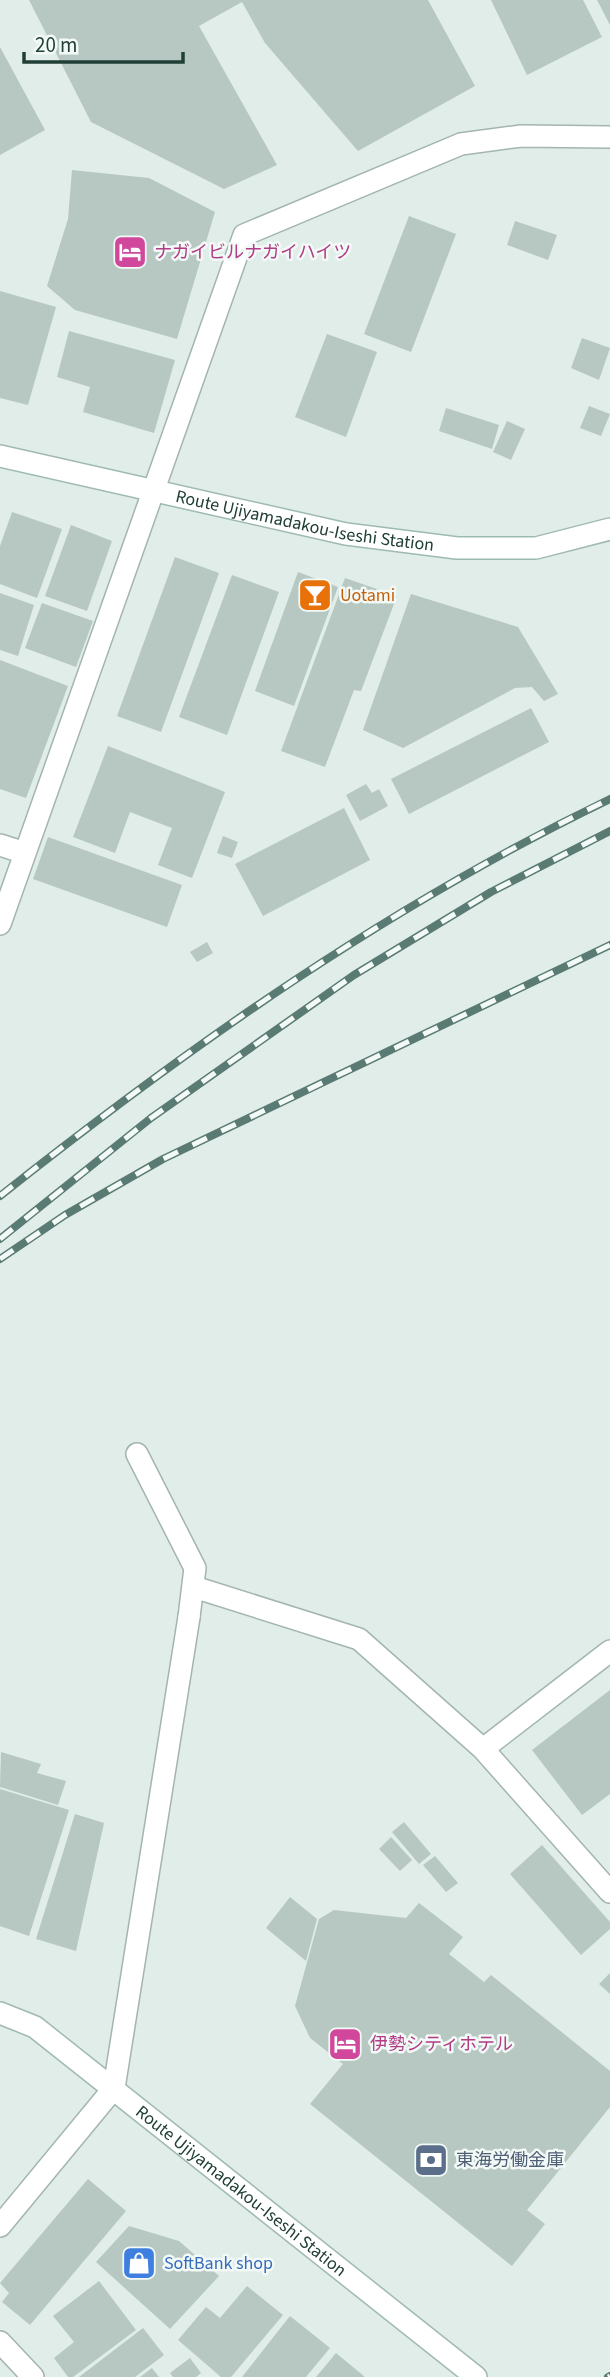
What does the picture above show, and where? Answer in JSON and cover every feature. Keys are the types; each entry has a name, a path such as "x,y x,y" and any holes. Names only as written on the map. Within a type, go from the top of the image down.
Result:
{"street":[{"path":"0,924 244,235 461,144 521,136 610,137"},
{"name":"Route Ujiyamadakou-Iseshi Station","path":"0,456 346,534 457,548 536,548 610,529"},
{"path":"0,845 25,853"},
{"path":"0,2226 114,2088 195,1568 137,1454"},
{"path":"194,1587 359,1639 483,1749 610,1892"},
{"path":"483,1749 610,1651"},
{"name":"Route Ujiyamadakou-Iseshi Station","path":"0,2014 35,2026 476,2377"},
{"path":"0,2342 33,2377"}],"building":[{"path":"29,0 428,0 475,86 358,151 265,43 242,2 199,26 277,165 224,189 91,122"},
{"path":"491,0 583,0 602,37 527,75"},
{"path":"597,0 610,0 610,25"},
{"path":"0,47 45,130 0,155"},
{"name":"ナガイビルナガイハイツ","path":"72,170 149,178 215,212 177,339 75,310 47,286 68,219"},
{"path":"409,216 456,234 411,352 364,334"},
{"path":"515,221 557,235 548,260 507,245"},
{"path":"0,291 56,307 28,405 0,398"},
{"path":"69,331 175,360 154,433 83,412 90,387 57,377"},
{"path":"327,334 377,352 346,437 295,417"},
{"path":"582,338 610,348 599,380 571,368"},
{"path":"589,406 610,414 601,436 580,428"},
{"path":"446,408 499,425 492,449 439,431"},
{"path":"507,421 525,429 511,460 493,452"},
{"path":"12,512 62,529 37,598 0,584 0,546"},
{"path":"71,525 112,541 87,611 45,596"},
{"path":"175,557 219,573 161,732 117,716"},
{"path":"298,572 338,587 294,706 255,691"},
{"path":"232,575 279,592 227,735 179,717"},
{"path":"345,578 397,596 361,691 354,690 325,767 281,751"},
{"path":"0,593 34,605 18,656 0,650"},
{"path":"411,594 518,627 558,694 544,701 532,687 515,688 403,748 363,730"},
{"path":"42,603 93,621 76,667 25,648"},
{"path":"0,660 68,686 26,798 0,789"},
{"path":"531,708 549,742 409,814 391,779"},
{"path":"108,746 225,792 192,878 158,865 172,828 130,812 115,853 73,837"},
{"path":"366,784 372,793 379,789 388,806 360,821 346,795"},
{"path":"344,808 370,860 263,916 235,864"},
{"path":"223,836 238,842 232,858 217,853"},
{"path":"48,837 182,885 167,927 33,879"},
{"path":"207,942 213,953 197,962 190,952"},
{"path":"610,1690 610,1794 582,1815 532,1750"},
{"path":"1,1752 41,1764 37,1773 66,1781 58,1805 0,1787"},
{"path":"0,1789 69,1810 29,1936 0,1926"},
{"path":"75,1814 104,1823 76,1951 36,1939"},
{"path":"404,1822 431,1854 419,1864 392,1832"},
{"path":"391,1837 412,1860 400,1871 379,1849"},
{"path":"542,1845 610,1922 610,1929 581,1955 510,1874"},
{"path":"435,1856 458,1883 446,1892 423,1865"},
{"path":"290,1897 317,1919 306,1961 266,1928"},
{"path":"419,1903 463,1937 449,1954 484,1982 491,1975 610,2071 610,2107 527,2210 545,2224 512,2266 310,2104 343,2064 310,2038 295,2006 319,1919 334,1910 406,1918"},
{"path":"610,1973 610,1994 599,1984"},
{"path":"88,2179 126,2211 30,2325 2,2302 9,2293 0,2283"},
{"path":"129,2226 179,2241 219,2276 170,2329 96,2262"},
{"path":"99,2281 136,2330 73,2377 68,2377 54,2358 74,2342 53,2316"},
{"path":"247,2286 283,2315 231,2377 221,2377 178,2340 206,2307 220,2318"},
{"path":"290,2316 330,2348 306,2377 242,2377"},
{"path":"143,2328 164,2355 135,2377 79,2377"},
{"path":"336,2353 365,2377 316,2377"},
{"path":"190,2358 201,2373 196,2377 173,2377 170,2373"},
{"path":"152,2368 159,2377 140,2377"}],"railway":[{"path":"0,1196 145,1085 294,980 449,884 610,799"},
{"path":"0,1239 151,1118 354,975 491,892 610,831"},
{"path":"0,1259 65,1215 163,1159 610,945"}],"place":[{"name":"ナガイビルナガイハイツ","path":"130,252"},
{"name":"Uotami","path":"315,595"},
{"name":"伊勢シティホテル","path":"345,2044"},
{"name":"東海労働金庫","path":"431,2160"},
{"name":"SoftBank shop","path":"139,2263"}]}
